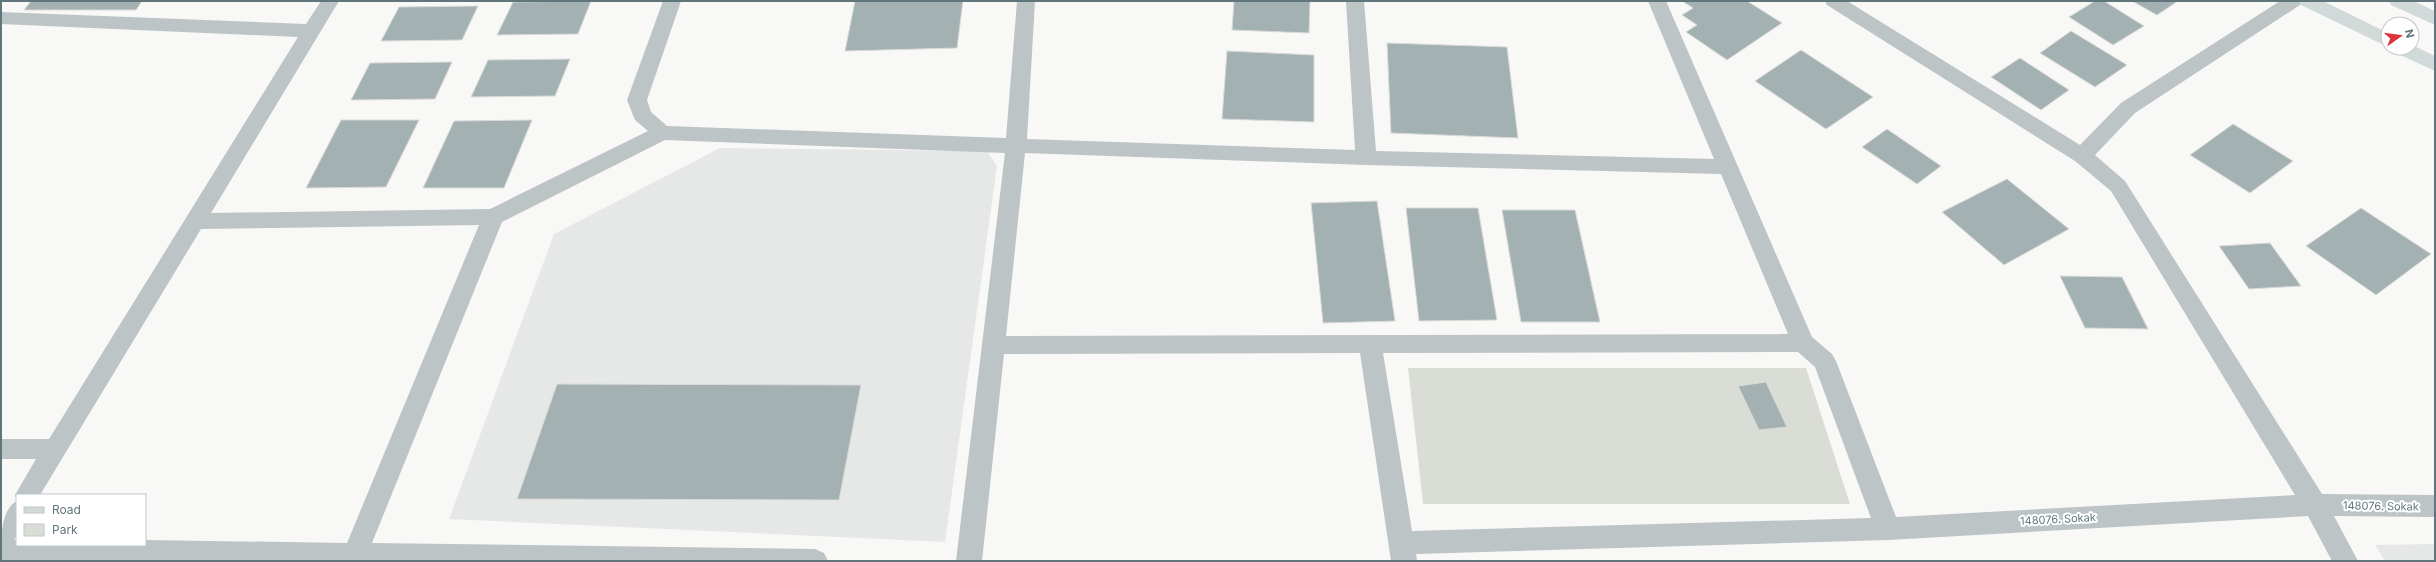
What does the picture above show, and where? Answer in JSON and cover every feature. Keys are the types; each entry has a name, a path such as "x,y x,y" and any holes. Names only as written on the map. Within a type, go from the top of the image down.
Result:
{"main road":[{"path":"2308,1 2380,37"},
{"path":"2398,1 2435,18"},
{"path":"2419,56 2435,64"}],"street":[{"path":"28,494 53,449 330,1"},
{"path":"662,133 642,115 638,100 672,1"},
{"path":"969,561 1016,146 1026,1"},
{"path":"1355,1 1366,158"},
{"path":"1657,1 1803,343 1824,361 1888,529"},
{"path":"1834,1 2082,156 2118,186 2315,505 2345,561"},
{"path":"2082,156 2128,108 2293,1"},
{"path":"1,18 312,30"},
{"path":"194,221 493,216 662,133 1366,158 1728,167"},
{"path":"355,554 493,216"},
{"path":"994,345 1803,343"},
{"path":"1370,345 1403,552"},
{"path":"1,450 53,449"},
{"name":"148076. Sokak","path":"1403,552 1888,529 2315,505 2435,506"},
{"path":"1,540 16,514"},
{"path":"1,552 97,556 355,554 526,559 815,561"}],"shaded area":[{"path":"720,148 987,151 997,166 945,542 449,519 554,234"},
{"path":"2435,544 2435,561 2385,561 2375,545"}],"green space":[{"path":"1408,368 1806,368 1850,504 1423,504"}],"building":[{"path":"31,1 142,1 136,10 24,10"},
{"path":"591,1 578,34 497,35 513,2"},
{"path":"855,1 963,1 957,48 845,51"},
{"path":"1234,1 1310,1 1309,33 1232,30"},
{"path":"1682,1 1747,1 1782,23 1727,60 1686,32 1697,25 1682,15 1693,8"},
{"path":"2095,1 2104,1 2144,26 2113,45 2069,17"},
{"path":"2132,1 2178,1 2157,15"},
{"path":"478,6 462,40 381,41 399,7"},
{"path":"2071,31 2127,65 2095,87 2040,53"},
{"path":"1387,43 1507,47 1518,138 1391,133"},
{"path":"1801,50 1873,97 1826,129 1755,81"},
{"path":"1227,51 1314,55 1314,122 1222,119"},
{"path":"2020,58 2069,90 2041,110 1991,77"},
{"path":"570,59 555,96 471,97 488,60"},
{"path":"452,62 435,99 351,100 370,63"},
{"path":"341,120 419,120 386,187 306,188"},
{"path":"532,120 504,188 423,188 454,121"},
{"path":"2233,124 2293,161 2250,193 2190,155"},
{"path":"1887,129 1941,166 1917,184 1862,147"},
{"path":"2007,179 2069,229 2004,265 1942,212"},
{"path":"1377,201 1395,321 1323,323 1311,203"},
{"path":"1406,208 1478,208 1497,320 1419,321"},
{"path":"2361,208 2431,254 2376,295 2306,246"},
{"path":"1502,210 1575,210 1600,322 1521,322"},
{"path":"2270,243 2301,286 2249,289 2219,246"},
{"path":"2060,276 2122,277 2148,329 2085,328"},
{"path":"1766,382 1787,427 1759,430 1738,386"},
{"path":"557,384 861,385 839,500 517,499"}]}
